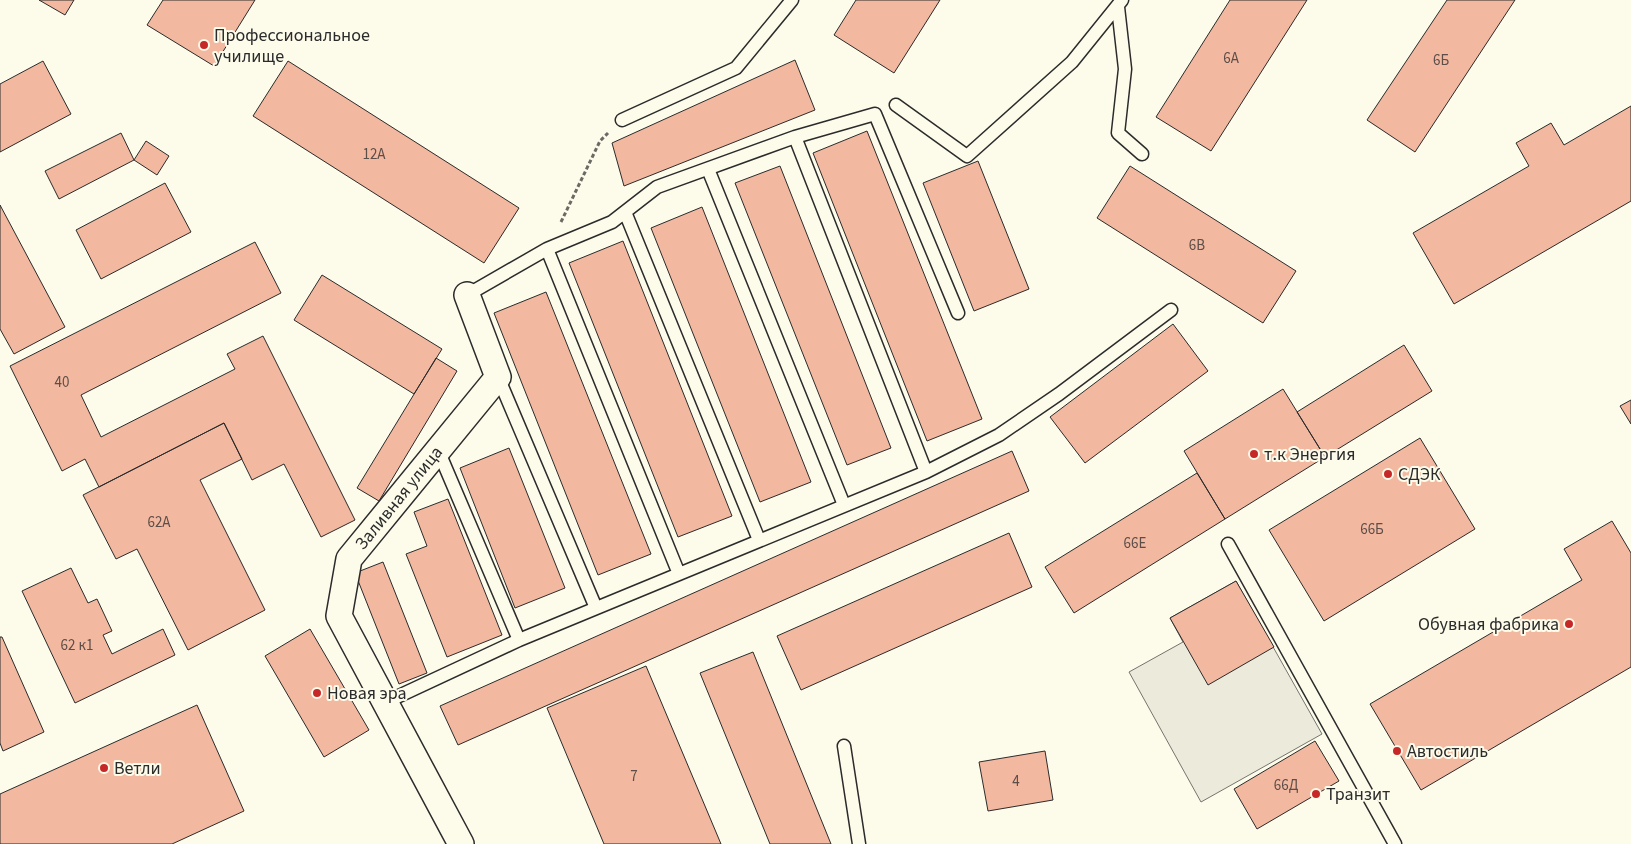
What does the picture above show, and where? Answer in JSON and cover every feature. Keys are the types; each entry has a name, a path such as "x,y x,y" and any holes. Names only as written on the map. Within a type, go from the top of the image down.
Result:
{"street":[{"path":"467,295 498,377"},
{"name":"Заливная улица","path":"460,844 339,616 349,558 498,377"}],"lane":[{"path":"622,120 736,68 792,0"},
{"path":"896,105 967,156 1072,62 1120,4"},
{"path":"1120,4 1126,69 1118,133 1142,154"},
{"path":"467,295 547,249 612,222 657,187 795,137 875,114 958,314"},
{"path":"795,137 926,472"},
{"path":"708,169 844,505"},
{"path":"626,212 759,540"},
{"path":"547,249 679,574"},
{"path":"386,702 519,640 926,472 999,435 1059,394 1171,310"},
{"path":"498,377 596,608"},
{"path":"438,450 519,640"},
{"path":"1228,544 1395,844"},
{"path":"844,746 859,844"}],"path":[{"path":"547,249 600,141 622,120"}],"shaded area":[{"path":"1236,581 1322,734 1201,802 1129,672 1183,642 1170,618"}],"building":[{"path":"39,0 74,0 65,15"},
{"name":"Профессиональное училище","path":"163,0 255,0 214,66 147,25"},
{"path":"856,0 940,0 894,73 834,35"},
{"path":"1230,0 1307,0 1211,151 1156,117"},
{"path":"1447,0 1515,0 1415,152 1367,120"},
{"path":"795,60 815,110 624,186 612,143"},
{"path":"43,61 71,114 0,152 0,84"},
{"path":"288,61 519,208 484,263 253,116"},
{"path":"1631,106 1631,201 1454,304 1413,233 1529,166 1516,143 1551,123 1564,145"},
{"path":"867,131 982,419 927,441 813,153"},
{"path":"121,133 134,160 59,199 45,171"},
{"path":"146,141 169,156 157,175 134,160"},
{"path":"978,161 1029,289 974,311 923,183"},
{"path":"780,166 891,448 847,465 735,183"},
{"path":"1130,166 1296,271 1263,323 1097,218"},
{"path":"165,183 191,232 101,279 76,230"},
{"path":"0,205 65,327 14,354 0,329"},
{"path":"702,207 811,482 760,502 651,228"},
{"path":"623,241 732,516 678,537 569,263"},
{"path":"255,242 281,293 81,395 101,437 235,369 227,354 263,336 355,520 321,537 284,464 252,480 224,423 99,487 85,459 62,471 10,366"},
{"path":"322,275 442,349 414,394 294,320"},
{"path":"546,292 651,554 598,575 494,313"},
{"path":"1173,324 1208,371 1085,463 1050,417"},
{"path":"1404,345 1432,391 1325,457 1297,412"},
{"path":"436,358 457,371 379,501 357,488"},
{"name":"т.к Энергия","path":"1283,389 1325,457 1225,519 1184,451"},
{"path":"1631,400 1631,424 1620,406"},
{"path":"224,423 242,459 200,480 265,610 188,650 137,549 116,559 83,495"},
{"path":"1420,438 1475,529 1324,621 1269,530"},
{"path":"509,448 565,588 515,608 460,468"},
{"path":"1012,451 1029,491 458,745 440,706"},
{"path":"1197,473 1225,519 1074,613 1045,567"},
{"path":"448,499 502,635 447,657 406,554 427,546 414,512"},
{"name":"Обувная фабрика","path":"1612,521 1631,553 1631,667 1421,790 1370,704 1582,580 1564,549"},
{"path":"1009,533 1032,587 801,690 777,636"},
{"path":"383,562 427,673 399,684 355,573"},
{"path":"71,568 88,603 97,599 112,631 103,635 112,654 163,629 175,655 75,703 22,591"},
{"path":"1236,581 1274,647 1208,685 1170,618"},
{"name":"Новая эра","path":"310,629 369,730 324,757 265,656"},
{"path":"0,637 2,637 44,732 3,751 0,743"},
{"path":"753,652 831,844 770,844 700,673"},
{"path":"646,666 721,844 604,844 547,708"},
{"path":"197,705 244,811 172,844 0,844 0,794"},
{"path":"1315,741 1339,781 1257,829 1234,789"},
{"path":"1045,751 1053,800 988,811 979,762"}],"place":[{"name":"Профессиональное училище","path":"204,45"},
{"name":"т.к Энергия","path":"1254,454"},
{"name":"СДЭК","path":"1388,474"},
{"name":"Обувная фабрика","path":"1569,624"},
{"name":"Новая эра","path":"317,693"},
{"name":"Автостиль","path":"1397,751"},
{"name":"Ветли","path":"104,768"},
{"name":"Транзит","path":"1316,794"}]}
